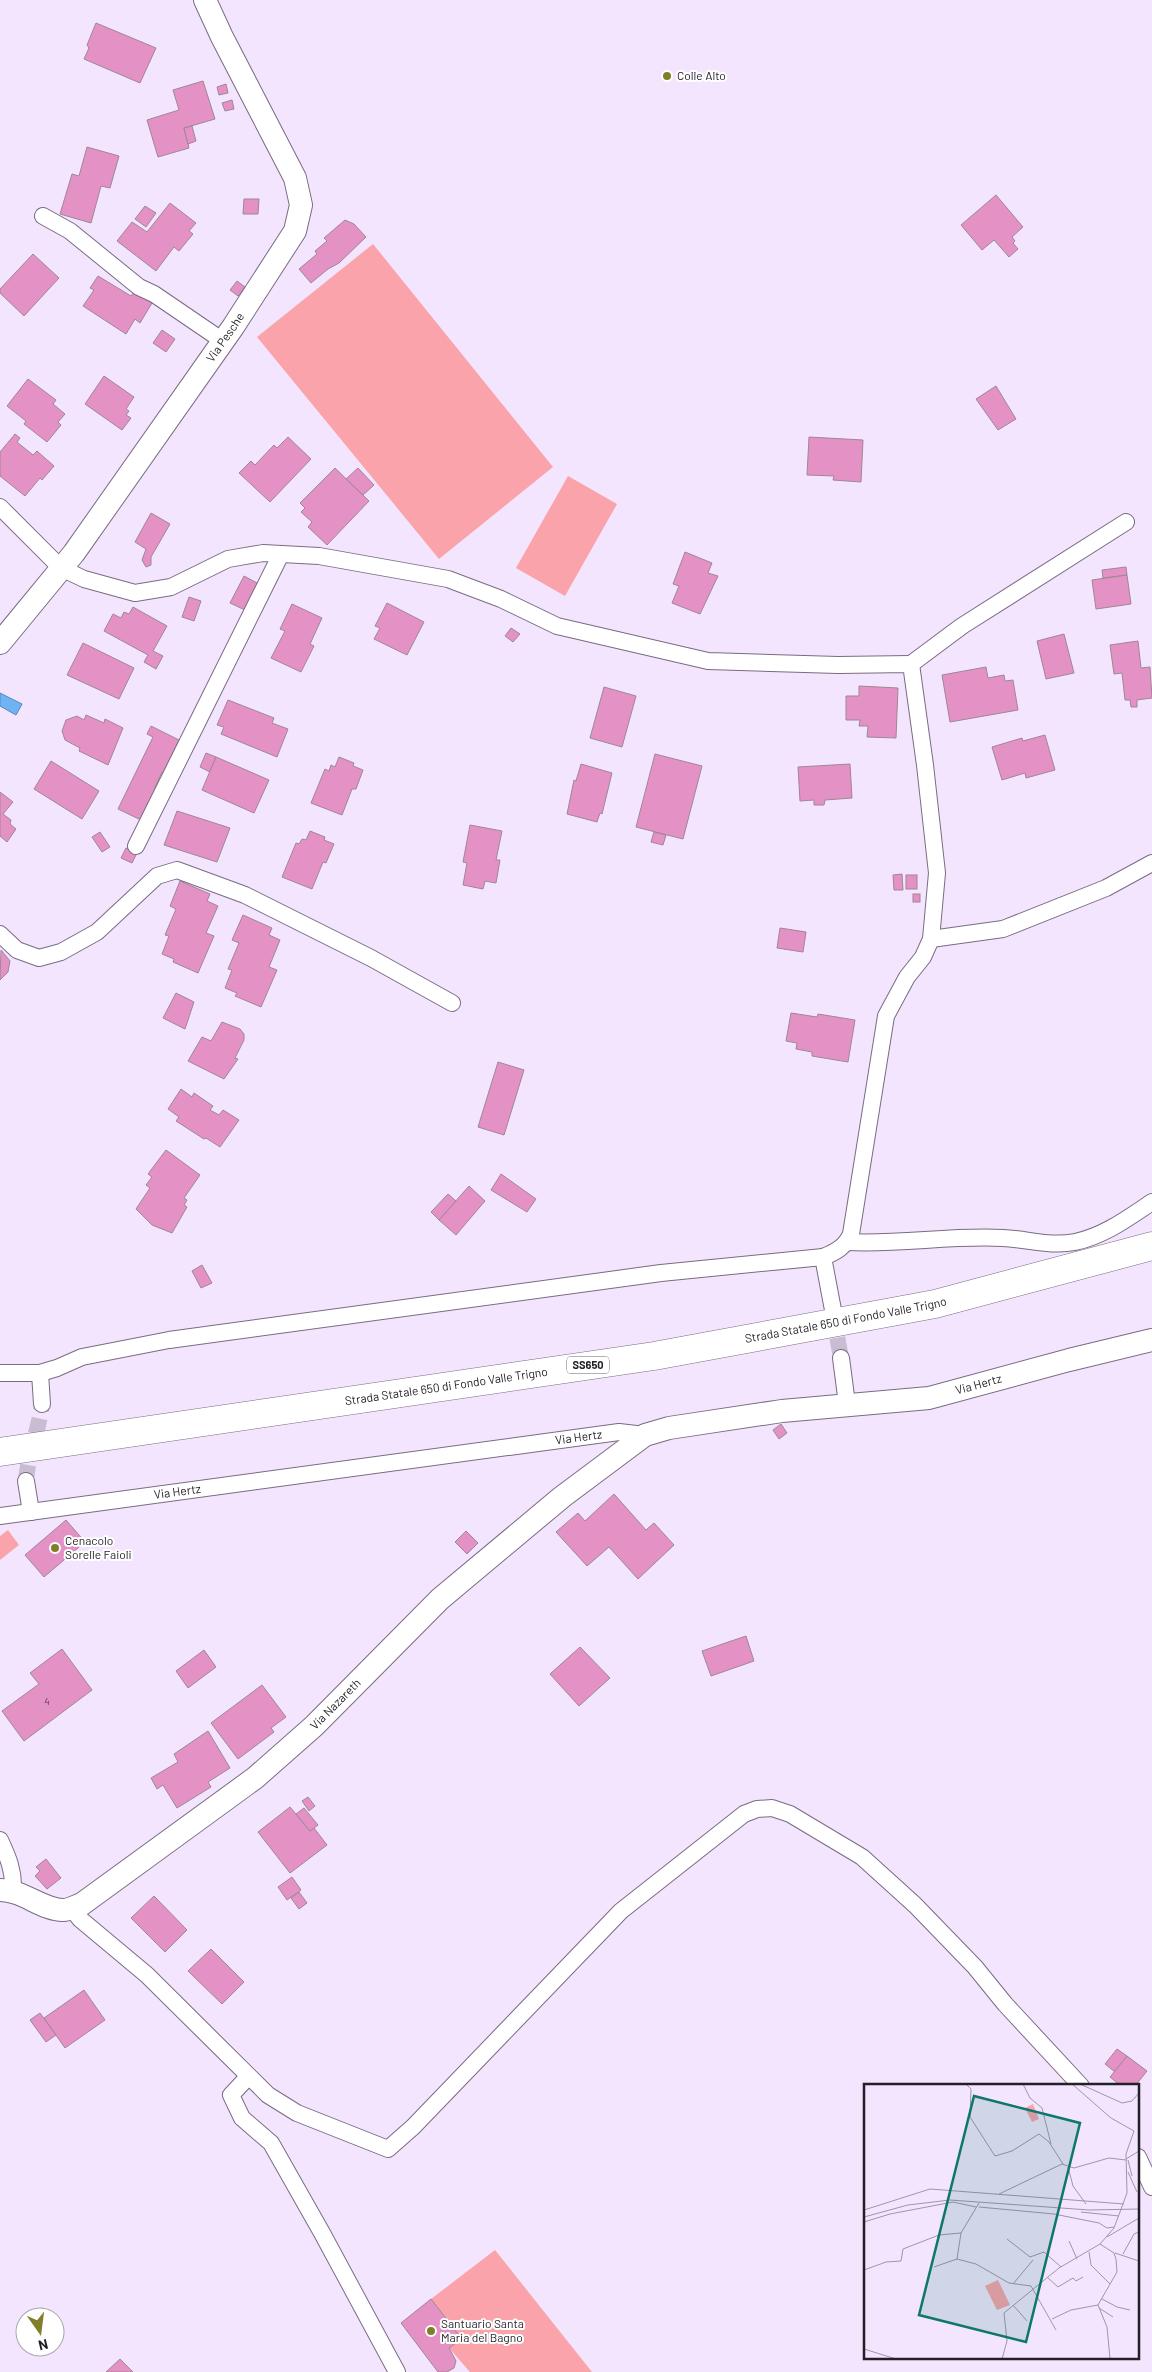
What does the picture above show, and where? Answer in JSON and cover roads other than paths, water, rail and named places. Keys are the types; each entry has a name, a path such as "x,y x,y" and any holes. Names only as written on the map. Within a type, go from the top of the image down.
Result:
{"highway":[{"name":"Strada Statale 650 di Fondo Valle Trigno","path":"6,1450 654,1356 935,1304 1152,1246"}],"street":[{"name":"Via Pesche","path":"0,643 61,568 223,341 295,231 301,205 295,178 222,37 205,0"},
{"path":"43,216 70,231 139,287 154,294 223,341"},
{"path":"0,507 61,568 84,579 135,593 171,587 228,560 263,554 319,556 448,579 501,599 556,626 708,661 838,666 911,664 962,626 1126,522"},
{"path":"136,846 281,554"},
{"path":"0,1373 40,1373 90,1355 169,1340 646,1275 822,1257 838,1251 847,1242 851,1234 886,1016 907,977 923,957 931,939 937,873 925,764 911,664"},
{"path":"931,939 1003,929 1106,888 1152,863"},
{"path":"0,934 17,950 39,958 61,952 97,932 157,876 177,870 245,896 371,958 452,1003"},
{"path":"847,1242 874,1244 934,1239 1004,1238 1049,1244 1075,1242 1120,1224 1152,1202"},
{"path":"822,1257 833,1310"},
{"name":"Via Hertz","path":"0,1516 620,1432 645,1435 669,1428 847,1404 929,1398 1069,1360 1152,1340"},
{"path":"840,1358 847,1404"},
{"path":"40,1373 42,1404"},
{"name":"Via Nazareth","path":"71,1908 82,1904 255,1778 314,1726 440,1599 562,1497 645,1435"},
{"path":"26,1481 31,1512"},
{"path":"0,1840 10,1862 14,1879 6,1890 56,1909 64,1910 71,1908 80,1919 147,1975 248,2078 268,2095 297,2112 388,2149 420,2120 621,1911 744,1814 757,1809 772,1808 790,1814 862,1857 915,1905 962,1953 1079,2084"},
{"path":"248,2078 231,2095 242,2118 271,2142 396,2372"},
{"path":"1140,2161 1152,2188"}],"water":[{"path":"0,693 22,704 16,715 0,706"}],"tunnel":[{"path":"833,1314 841,1358"},
{"path":"26,1481 42,1404"}],"place":[{"name":"Colle Alto","path":"667,76"},
{"name":"Cenacolo Sorelle Faioli","path":"55,1548"},
{"name":"Santuario Santa Maria del Bagno","path":"431,2331"}]}
